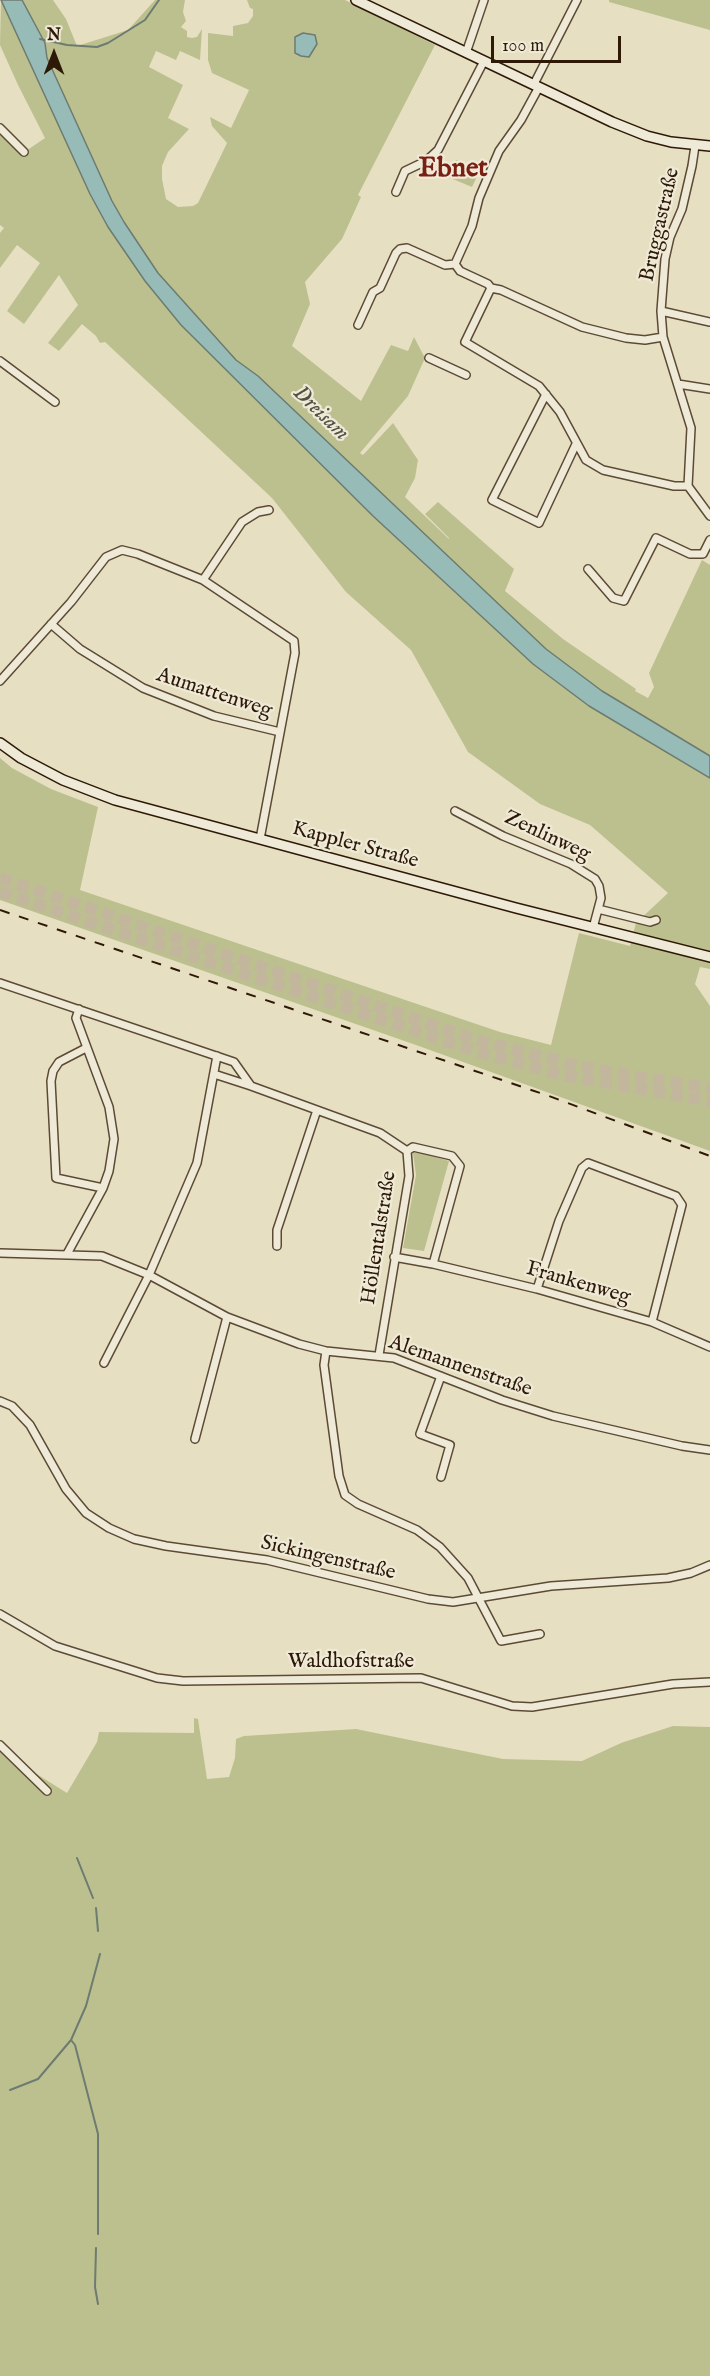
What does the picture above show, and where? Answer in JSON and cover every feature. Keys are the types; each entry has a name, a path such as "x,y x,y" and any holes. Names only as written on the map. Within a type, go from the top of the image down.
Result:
{"street":[{"path":"356,0 609,121 647,135 695,146 710,146"},
{"path":"466,52 484,0"},
{"path":"455,264 472,226 479,198 499,151 522,120 536,85 577,0"},
{"path":"396,192 405,171 426,161 438,150 484,61"},
{"path":"0,128 24,152"},
{"name":"Bruggastraße","path":"688,486 691,428 663,338 661,311 665,259 670,237 682,209 695,146"},
{"path":"358,325 373,292 380,288 400,249 406,248 445,265 455,264"},
{"path":"455,264 460,271 488,284 491,288 501,290 549,314 596,332 645,340 663,338"},
{"path":"491,288 465,342 532,381 546,394 560,412 586,460 603,470 674,486 688,486 710,516"},
{"path":"661,311 710,322"},
{"path":"429,358 466,375"},
{"path":"1,365 55,402"},
{"path":"678,384 710,389"},
{"path":"546,394 492,500 539,523 576,444"},
{"path":"203,580 242,522 258,512 269,510"},
{"path":"588,569 614,598 624,601 656,538 690,554 703,554 710,540"},
{"path":"0,681 106,557 122,550 138,554 203,580 294,641 295,653 260,839"},
{"name":"Aumattenweg","path":"51,624 80,649 143,688 214,716 280,732"},
{"name":"Kappler Straße","path":"0,743 42,769 115,800 593,928 710,957"},
{"name":"Zenlinweg","path":"455,811 503,836 586,872 599,886 601,898 593,928"},
{"path":"598,909 650,922 656,920"},
{"path":"0,983 234,1062 251,1086"},
{"path":"68,1254 103,1188 112,1154 113,1124 109,1107 76,1018 79,1009"},
{"path":"87,1048 59,1062 53,1071 51,1081 56,1178 103,1188"},
{"path":"104,1363 149,1275 197,1163 217,1056"},
{"name":"Höllentalstraße","path":"214,1074 380,1133 410,1149 409,1176 379,1355"},
{"path":"277,1246 277,1230 317,1110"},
{"path":"410,1149 452,1156 460,1166 433,1264"},
{"path":"537,1289 559,1221 582,1168 588,1163 676,1196 682,1205 652,1322"},
{"name":"Alemannenstraße","path":"0,1253 102,1256 149,1275 227,1317 288,1341 326,1351 379,1355 404,1361 502,1400 553,1416 682,1446 710,1450"},
{"name":"Frankenweg","path":"394,1257 537,1289 652,1322 710,1347"},
{"path":"195,1439 227,1317"},
{"path":"326,1351 324,1365 339,1476 345,1495 358,1504 417,1530 440,1547 468,1578 501,1641 540,1634"},
{"path":"441,1376 420,1434 450,1446 441,1477"},
{"name":"Sickingenstraße","path":"0,1401 12,1406 30,1425 66,1489 86,1513 109,1528 134,1539 166,1546 267,1560 428,1599 453,1602 551,1586 668,1578 710,1566"},
{"name":"Waldhofstraße","path":"0,1614 55,1646 157,1678 183,1681 421,1678 512,1706 532,1707 673,1684 710,1682"},
{"path":"0,1745 47,1791"}],"green space":[{"path":"1,0 90,194 108,227 145,281 181,325 373,516 533,664 563,687 710,778 710,969 700,967 695,984 710,1006 710,1151 416,1045 0,900 0,758 12,768 51,789 98,807 80,890 500,1032 551,1045 579,933 630,946 636,923 668,893 590,825 540,804 468,752 411,650 346,592 272,498 105,342 100,343 96,336 82,324 59,351 48,343 78,305 59,275 24,324 7,311 40,263 17,245 0,268 0,233 4,228 0,225 0,131 23,153 45,138 0,45"},
{"path":"22,0 53,0 66,19 77,46 128,30 155,0 185,0 183,12 186,21 181,27 187,31 187,37 192,38 197,37 202,29 200,60 180,51 176,60 156,51 149,67 183,85 168,118 189,129 168,152 162,166 166,199 178,207 193,206 198,203 227,143 212,126 210,117 231,128 249,90 212,73 208,60 208,33 233,36 233,26 248,23 253,16 253,9 250,8 247,0 345,0 435,45 358,195 361,197 342,239 305,282 310,304 292,346 361,401 391,345 408,351 414,337 425,358 408,396 360,453 363,455 393,423 418,460 415,478 405,497 449,539 425,514 438,502 514,569 505,591 563,639 648,698 654,687 649,673 702,560 710,565 710,756 602,691 546,649 258,376 236,360 158,273 124,222 112,201 47,58 45,43"},
{"path":"609,0 710,0 710,30 609,2"},
{"path":"456,160 480,170 472,187 448,177"},
{"path":"418,1152 449,1161 424,1251 403,1248 416,1175 413,1153"},
{"path":"194,1718 198,1719 207,1779 229,1777 235,1758 236,1739 244,1736 356,1729 503,1759 582,1761 621,1743 673,1726 710,1727 710,2376 0,2376 0,1747 29,1777 35,1773 67,1793 97,1742 99,1732 194,1733"}],"water":[{"name":"Dreisam","path":"1,0 22,0 45,43 47,58 112,201 124,222 158,273 236,360 258,376 546,649 602,691 710,756 710,778 589,706 533,664 373,516 181,325 145,281 108,227 90,194"},
{"path":"303,33 315,35 317,44 309,57 295,53 295,37"}],"waterway":[{"path":"40,39 67,45 97,47 108,43 145,20 159,0"},
{"path":"77,1858 93,1898"},
{"path":"96,1908 98,1931"},
{"path":"98,2234 98,2134 75,2045 71,2040 86,2006 100,1954"},
{"path":"10,2090 38,2079 71,2040"},
{"path":"96,2248 95,2287 98,2304"}],"tunnel":[{"path":"0,878 480,1041 571,1064 710,1088"},
{"path":"0,892 481,1053 567,1076 710,1101"}],"railway":[{"path":"0,910 549,1096 710,1156"}],"district":[{"name":"Ebnet","path":"453,170"}]}
